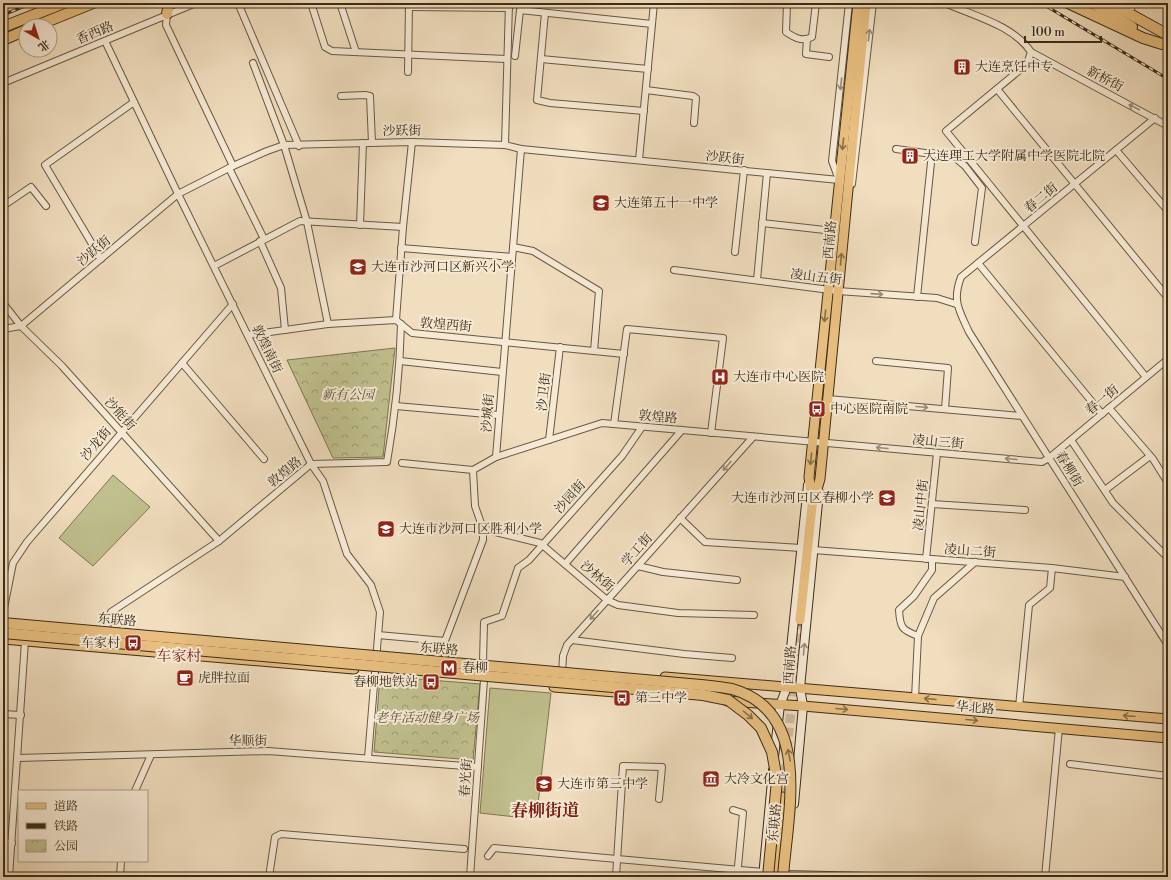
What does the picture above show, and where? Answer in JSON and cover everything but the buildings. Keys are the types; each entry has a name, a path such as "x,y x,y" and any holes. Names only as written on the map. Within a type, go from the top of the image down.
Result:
{"highway":[{"path":"3,27 64,3"},
{"path":"56,18 93,3"},
{"path":"167,14 169,3"},
{"path":"1068,3 1165,46"},
{"path":"1093,3 1165,46"},
{"path":"1110,3 1166,34"},
{"path":"1119,3 1132,6 1166,34"},
{"path":"3,40 18,33"},
{"name":"东联路","path":"3,623 701,685 732,690 762,706 777,723 786,742 790,762 791,783 786,876"},
{"name":"东联路","path":"3,633 703,694 728,700 748,715 760,728 770,744 775,761 777,780 765,876"}],"main road":[{"name":"西南路","path":"786,876 804,706 800,688 847,199 851,106 851,3"},
{"name":"西南路","path":"765,876 780,705 787,687 839,180 870,4"},
{"name":"西南路","path":"809,477 812,506"},
{"name":"西南路","path":"800,620 812,506 820,478"},
{"name":"华北路","path":"3,618 483,662 1168,719"},
{"name":"华北路","path":"3,639 1168,738"},
{"path":"775,877 783,797"}],"street":[{"name":"香西路","path":"3,83 196,3"},
{"path":"238,3 299,146"},
{"path":"311,3 325,47 332,51 506,59"},
{"path":"340,3 356,52"},
{"path":"638,160 654,3"},
{"path":"787,3 786,32 798,39 807,39 812,37 816,3"},
{"path":"839,180 832,161 851,3"},
{"path":"945,3 1008,30 1025,43 1031,52 1027,64 946,131 1146,377"},
{"path":"847,199 854,173 870,4"},
{"path":"408,72 409,5 509,6 506,59 505,146"},
{"path":"515,56 520,10 652,24"},
{"path":"545,13 538,100 550,103 644,111"},
{"path":"167,14 166,25 231,167 281,288 285,330"},
{"path":"807,39 806,54 829,57"},
{"name":"敦煌南街","path":"105,41 178,194 311,464 323,481 347,554 371,585 380,612 368,758"},
{"name":"新桥街","path":"1031,52 1168,126"},
{"path":"541,59 648,69"},
{"path":"253,63 284,145 307,222 328,324"},
{"path":"997,89 1168,298"},
{"path":"646,90 693,96 696,98 694,123"},
{"path":"341,96 370,96 372,143"},
{"path":"101,259 45,165 134,102"},
{"name":"春二街","path":"956,304 956,291 961,277 1155,118"},
{"name":"沙跃街","path":"21,326 178,194 231,167 284,145 299,146 412,142 505,146 521,149 839,180"},
{"name":"敦煌路","path":"106,628 111,612 219,541 311,464 388,462 396,406 400,361 399,322 401,248 412,142"},
{"path":"360,225 363,143"},
{"name":"沙城街","path":"496,457 504,341 521,149"},
{"path":"896,149 954,157 965,166 982,188 975,242"},
{"path":"1116,150 1168,211"},
{"path":"917,297 932,153"},
{"path":"735,252 744,170"},
{"path":"757,280 767,173"},
{"path":"3,206 31,187 46,206"},
{"path":"214,266 300,221 403,227"},
{"path":"762,223 834,231"},
{"path":"512,247 533,251 599,291 594,351"},
{"path":"401,248 512,257"},
{"path":"978,264 1102,414"},
{"name":"凌山五街","path":"674,270 838,291 937,298 956,304"},
{"name":"沙能街","path":"3,303 21,326 62,366 219,541"},
{"name":"沙龙街","path":"3,613 13,562 27,542 233,304"},
{"name":"春柳街","path":"956,304 969,332 1168,645"},
{"path":"248,335 328,324 399,322"},
{"name":"敦煌西街","path":"399,322 412,333 624,354"},
{"path":"3,329 21,326"},
{"path":"614,424 627,328 723,338 711,433"},
{"name":"沙卫街","path":"549,440 560,347"},
{"name":"春一街","path":"1049,458 1168,358"},
{"path":"400,361 502,372"},
{"path":"876,361 948,368 945,409"},
{"path":"182,363 264,459"},
{"path":"828,399 1022,416"},
{"path":"396,406 498,415"},
{"path":"1109,408 1150,456 1168,483"},
{"name":"敦煌路","path":"496,457 602,423 824,442"},
{"name":"沙园街","path":"483,662 484,622 502,616 518,568 529,560 622,456 642,427"},
{"path":"565,564 682,430"},
{"name":"学工街","path":"559,687 567,645 753,437"},
{"path":"1071,440 1113,503 1168,558"},
{"name":"凌山三街","path":"824,442 1042,462 1049,458"},
{"name":"凌山中街","path":"918,636 905,631 900,624 899,610 914,596 932,570 929,559 937,453"},
{"path":"1105,490 1150,456"},
{"path":"402,463 473,470 496,457"},
{"path":"445,658 445,641 483,540 483,529 475,506 473,470"},
{"path":"932,504 1025,510"},
{"path":"680,518 705,542 801,548"},
{"name":"沙林街","path":"483,529 542,545 607,600 618,605 678,613 754,615"},
{"name":"凌山二街","path":"813,550 1052,568 1124,577"},
{"path":"915,698 918,636 934,598 975,562"},
{"path":"638,566 664,572 737,580"},
{"path":"1018,707 1029,605 1050,588 1052,568"},
{"path":"378,635 445,641"},
{"path":"572,640 684,654 732,658"},
{"path":"9,877 25,641"},
{"name":"春光街","path":"470,877 484,680"},
{"path":"3,714 21,715"},
{"path":"1045,877 1059,728"},
{"name":"华顺街","path":"18,758 268,751 478,767"},
{"path":"135,790 151,755"},
{"path":"1070,764 1168,776"},
{"path":"616,877 623,766 662,767 659,799"},
{"path":"733,810 743,813 738,874"},
{"path":"269,877 275,837 281,834 464,849"},
{"path":"3,843 12,843"},
{"path":"488,856 494,848 765,876"},
{"path":"120,877 121,862"},
{"path":"786,876 912,877"}],"green space":[{"name":"新有公园","path":"395,348 383,457 333,458 287,360"},
{"path":"113,475 150,507 93,566 59,538"},
{"name":"老年活动健身广场","path":"380,676 480,684 473,760 374,752"},
{"path":"490,688 551,693 538,804 531,804 516,817 480,813"}],"tunnel":[{"path":"787,750 800,620"},
{"path":"783,797 786,764"}],"railway":[{"path":"3,15 32,3"},
{"path":"1041,3 1168,79"}],"place":[{"name":"大连烹饪中专","path":"962,67"},
{"name":"大连理工大学附属中学医院北院","path":"910,156"},
{"name":"大连第五十一中学","path":"601,203"},
{"name":"大连市沙河口区新兴小学","path":"358,267"},
{"name":"大连市中心医院","path":"720,377"},
{"name":"中心医院南院","path":"817,409"},
{"name":"大连市沙河口区春柳小学","path":"887,498"},
{"name":"大连市沙河口区胜利小学","path":"386,529"},
{"name":"车家村","path":"133,643"},
{"name":"春柳","path":"449,668"},
{"name":"虎胖拉面","path":"185,678"},
{"name":"春柳地铁站","path":"431,682"},
{"name":"第三中学","path":"622,698"},
{"name":"大冷文化宫","path":"711,779"},
{"name":"大连市第三中学","path":"544,784"}],"district":[{"name":"车家村","path":"179,656"},
{"name":"春柳街道","path":"545,811"}]}
